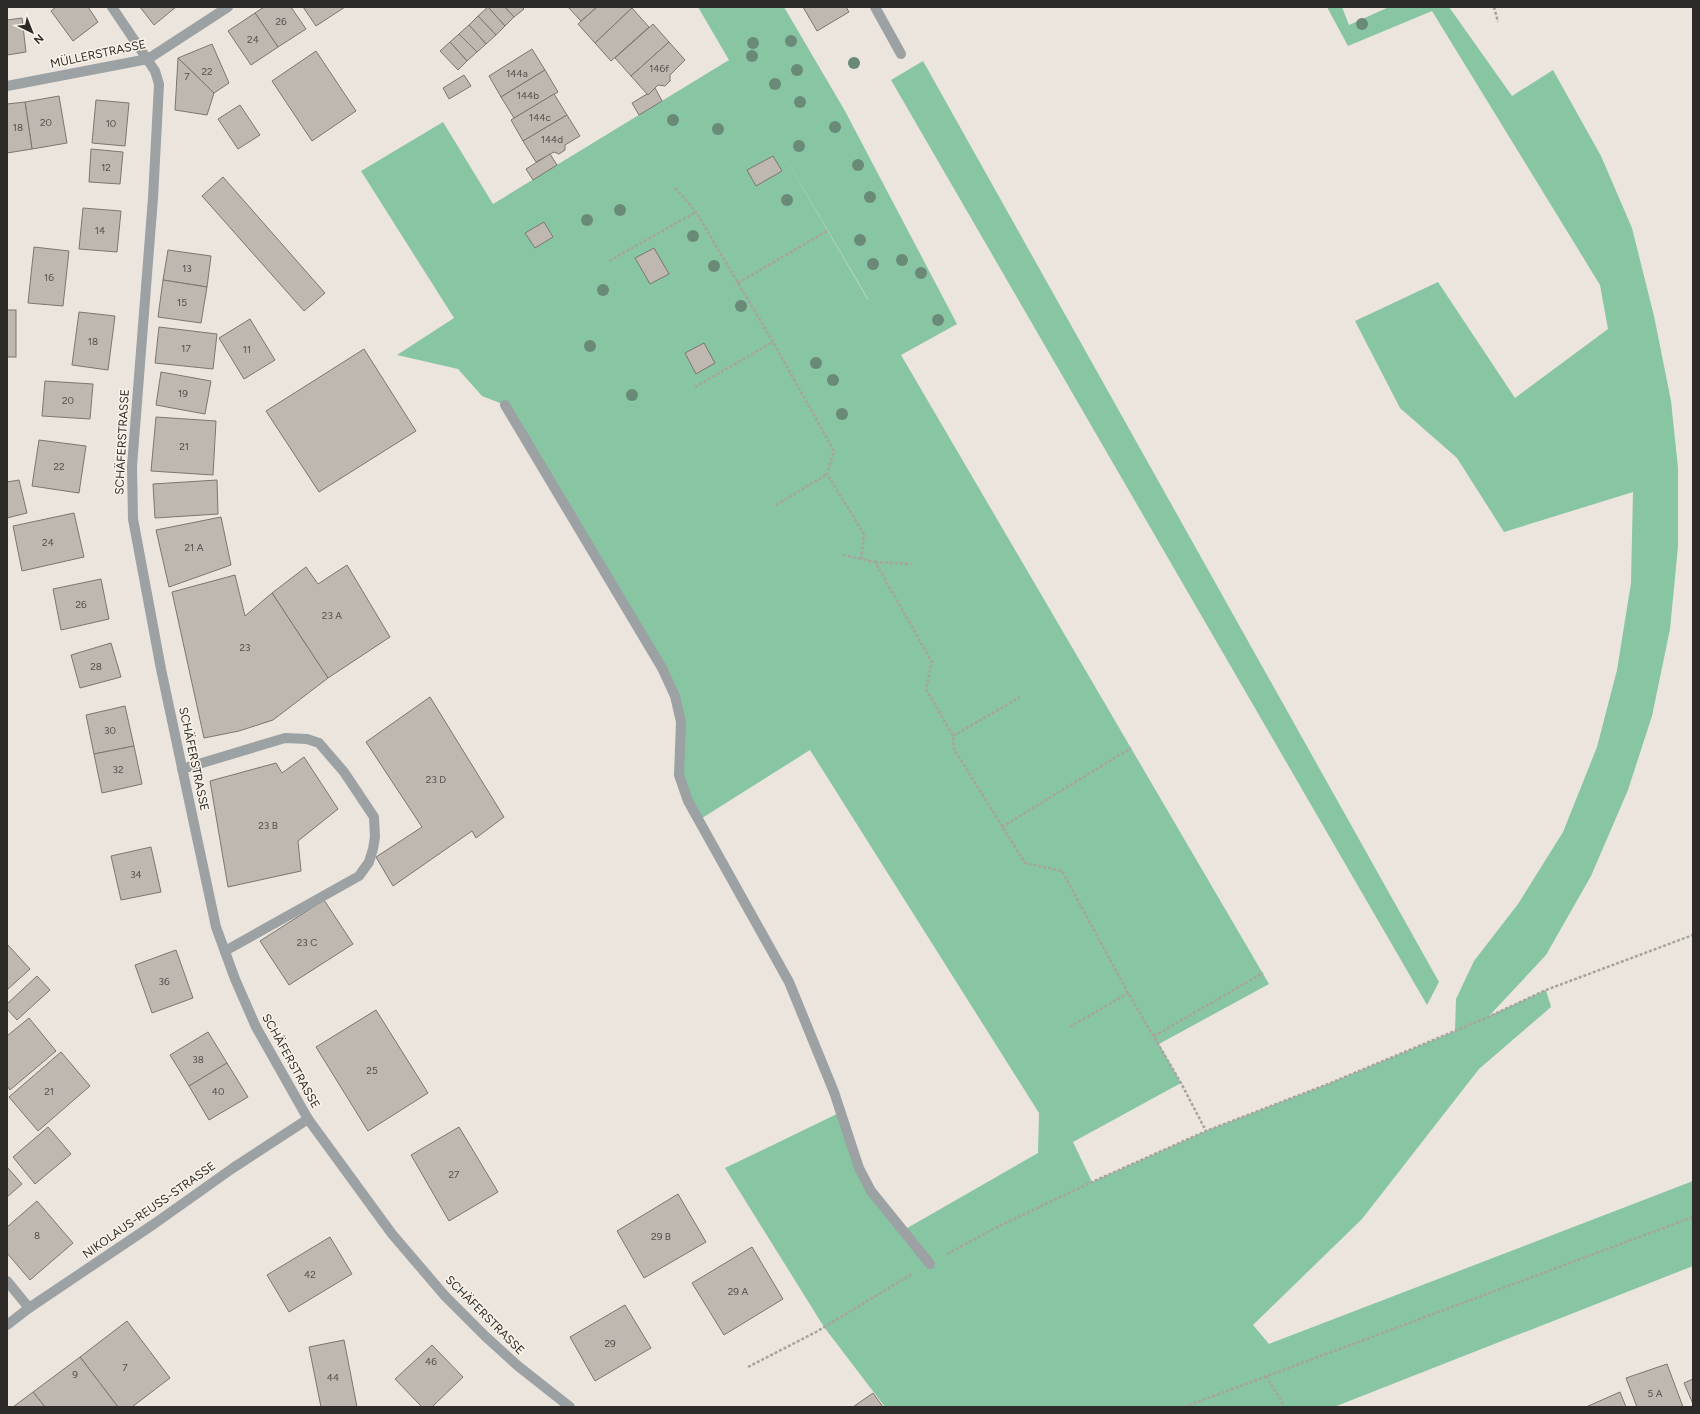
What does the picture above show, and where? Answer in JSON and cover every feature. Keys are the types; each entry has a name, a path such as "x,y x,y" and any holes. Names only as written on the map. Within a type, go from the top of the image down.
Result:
{"street":[{"name":"SCHÄFERSTRASSE","path":"112,7 148,59 155,71 159,84 132,466 133,519 182,769 216,927 256,1027 308,1119 392,1234 445,1296 518,1366 570,1407"},
{"name":"MÜLLERSTRASSE","path":"7,86 148,59 228,7"},
{"path":"875,7 901,54"},
{"path":"505,405 662,668 676,696 680,722 679,775 688,801 789,982 821,1057 859,1168 868,1186 889,1215 930,1264"},
{"path":"182,769 285,738 307,740 319,743 344,772 374,817 375,837 373,849 369,862 359,876 225,951"},
{"name":"NIKOLAUS-REUSS-STRASSE","path":"7,1326 29,1308 154,1224 233,1168 308,1119"},
{"path":"7,1281 29,1308"}],"path":[{"path":"1494,7 1498,22"},
{"path":"675,188 696,212 773,342 834,451 827,474 776,505"},
{"path":"609,261 696,212"},
{"path":"738,284 827,231"},
{"path":"696,387 773,342"},
{"path":"827,474 864,534 861,559"},
{"path":"843,555 876,562 911,564"},
{"path":"876,562 932,662 926,690 953,736 954,749 1025,863 1062,871 1128,992 1181,1083 1206,1131"},
{"path":"953,736 1020,697"},
{"path":"1002,827 1131,748"},
{"path":"748,1367 816,1332 930,1264 994,1229 1092,1182 1206,1131 1335,1081 1488,1017 1546,990 1693,935"},
{"path":"1154,1036 1263,973"},
{"path":"1070,1027 1128,992"},
{"path":"1184,1407 1693,1217"},
{"path":"1266,1376 1285,1407"}],"green space":[{"path":"698,7 784,7 845,111 957,324 901,355 1269,984 1159,1044 1181,1083 1073,1142 1092,1182 1206,1131 1328,1084 1455,1031 1456,999 1474,961 1518,904 1563,832 1597,747 1617,670 1631,583 1633,492 1504,532 1457,458 1400,408 1355,321 1438,282 1515,398 1608,329 1600,285 1432,11 1348,46 1327,7 1342,7 1349,25 1389,7 1449,7 1512,96 1553,70 1601,156 1632,228 1654,316 1671,401 1678,468 1678,546 1670,629 1652,716 1628,790 1591,876 1546,955 1489,1016 1546,990 1551,1007 1479,1069 1362,1219 1253,1325 1269,1344 1693,1181 1693,1266 1334,1407 885,1407 824,1327 725,1168 841,1112 859,1168 902,1231 1038,1153 1039,1113 810,750 699,820 679,775 675,696 505,405 482,396 458,369 397,355 454,318 361,171 443,122 493,204 729,60","holes":["772,135 868,299 868,300"]},
{"path":"923,61 1439,982 1427,1005 891,80"}],"building":[{"path":"56,7 88,7 98,22 73,41 51,11"},
{"path":"140,7 176,7 154,25"},
{"path":"264,7 291,7 306,29 278,47 255,13"},
{"path":"303,7 345,7 316,26"},
{"path":"488,7 505,7 514,17 505,26"},
{"path":"488,7 505,26 496,35 478,16"},
{"path":"505,7 522,7 524,9 514,17"},
{"path":"568,7 597,7 581,21"},
{"path":"597,7 632,8 595,43 578,24"},
{"path":"803,7 846,7 849,12 817,31"},
{"path":"632,8 649,27 611,61 595,43"},
{"path":"255,13 278,47 251,65 228,31"},
{"path":"478,16 496,35 486,44 469,25"},
{"path":"22,18 26,52 7,55 7,20"},
{"path":"653,24 669,42 631,76 615,58"},
{"path":"469,25 486,44 477,52 459,34"},
{"path":"459,34 477,52 467,61 450,42"},
{"path":"450,42 467,61 458,70 440,51"},
{"path":"669,42 685,60 670,75 670,81 665,86 658,85 648,95 631,76"},
{"path":"212,44 229,83 214,93 178,58"},
{"path":"532,49 545,70 501,97 489,76"},
{"path":"316,51 356,111 312,141 272,81"},
{"path":"178,58 214,93 207,115 175,110"},
{"path":"545,70 558,92 514,118 501,97"},
{"path":"464,75 471,86 449,99 443,88"},
{"path":"655,88 662,101 639,115 632,103 647,94 648,95"},
{"path":"554,94 567,115 523,141 511,120"},
{"path":"59,96 67,143 32,149 25,102"},
{"path":"96,100 129,103 125,146 92,143"},
{"path":"25,102 32,149 7,153 7,104"},
{"path":"240,105 260,135 238,149 218,119"},
{"path":"567,115 580,136 565,145 565,150 559,154 554,152 536,162 523,141"},
{"path":"91,149 123,152 120,184 89,182"},
{"path":"550,154 557,165 533,180 526,169"},
{"path":"773,156 782,171 756,186 747,170"},
{"path":"223,177 325,293 304,311 202,196"},
{"path":"83,208 121,211 117,252 79,249"},
{"path":"544,222 553,237 535,248 525,233"},
{"path":"34,247 69,251 63,306 28,303"},
{"path":"654,248 669,274 650,284 635,258"},
{"path":"168,250 211,256 207,287 163,280"},
{"path":"163,280 207,287 201,323 158,317"},
{"path":"7,310 16,310 16,357 7,357"},
{"path":"79,312 115,316 108,370 72,365"},
{"path":"250,319 275,360 244,379 219,338"},
{"path":"159,327 217,334 213,369 155,363"},
{"path":"704,343 715,363 696,374 685,353"},
{"path":"364,349 416,431 319,492 266,411"},
{"path":"161,372 211,381 205,414 156,405"},
{"path":"45,381 93,384 90,419 42,416"},
{"path":"156,417 216,421 213,475 151,471"},
{"path":"39,440 86,446 79,493 32,486"},
{"path":"19,480 27,513 7,518 7,482"},
{"path":"217,480 218,514 155,518 153,484"},
{"path":"74,513 84,557 22,571 13,526"},
{"path":"221,517 231,565 169,587 156,530"},
{"path":"347,565 390,637 328,678 272,593 306,567 318,584"},
{"path":"235,575 245,616 272,593 328,678 273,720 239,731 204,738 172,592"},
{"path":"101,579 109,619 61,630 53,589"},
{"path":"111,643 121,677 80,688 71,655"},
{"path":"430,697 504,817 476,838 472,831 393,886 376,857 422,827 366,742"},
{"path":"125,706 134,746 94,754 86,715"},
{"path":"134,746 142,784 102,793 94,754"},
{"path":"304,757 338,809 298,841 301,871 228,887 210,781 276,763 282,773"},
{"path":"151,847 161,892 121,900 111,856"},
{"path":"324,900 353,944 289,985 260,941"},
{"path":"7,944 30,969 7,990"},
{"path":"176,950 193,998 152,1013 135,965"},
{"path":"37,976 50,990 17,1020 7,1009 7,1004"},
{"path":"376,1010 428,1093 368,1131 316,1047"},
{"path":"29,1018 56,1051 10,1090 7,1086 7,1036"},
{"path":"208,1032 227,1063 189,1086 170,1055"},
{"path":"61,1052 90,1086 38,1131 9,1097"},
{"path":"227,1063 248,1097 209,1120 189,1086"},
{"path":"48,1127 71,1154 35,1184 13,1157"},
{"path":"459,1127 498,1192 449,1221 411,1155"},
{"path":"7,1167 22,1184 7,1197"},
{"path":"678,1194 706,1242 644,1278 617,1231"},
{"path":"37,1201 73,1243 30,1280 7,1253 7,1227"},
{"path":"330,1237 352,1274 289,1312 267,1275"},
{"path":"752,1247 783,1299 724,1335 692,1283"},
{"path":"625,1305 651,1348 595,1381 570,1337"},
{"path":"127,1321 170,1378 132,1407 118,1407 80,1357"},
{"path":"344,1340 357,1407 321,1407 309,1347"},
{"path":"432,1345 463,1377 432,1407 422,1407 395,1379"},
{"path":"80,1357 118,1407 45,1407 33,1392"},
{"path":"1667,1364 1683,1407 1637,1407 1626,1378"},
{"path":"1693,1379 1693,1404 1684,1383"},
{"path":"33,1392 45,1407 13,1407"},
{"path":"1620,1392 1626,1407 1586,1407"},
{"path":"873,1393 883,1407 853,1407"}]}
